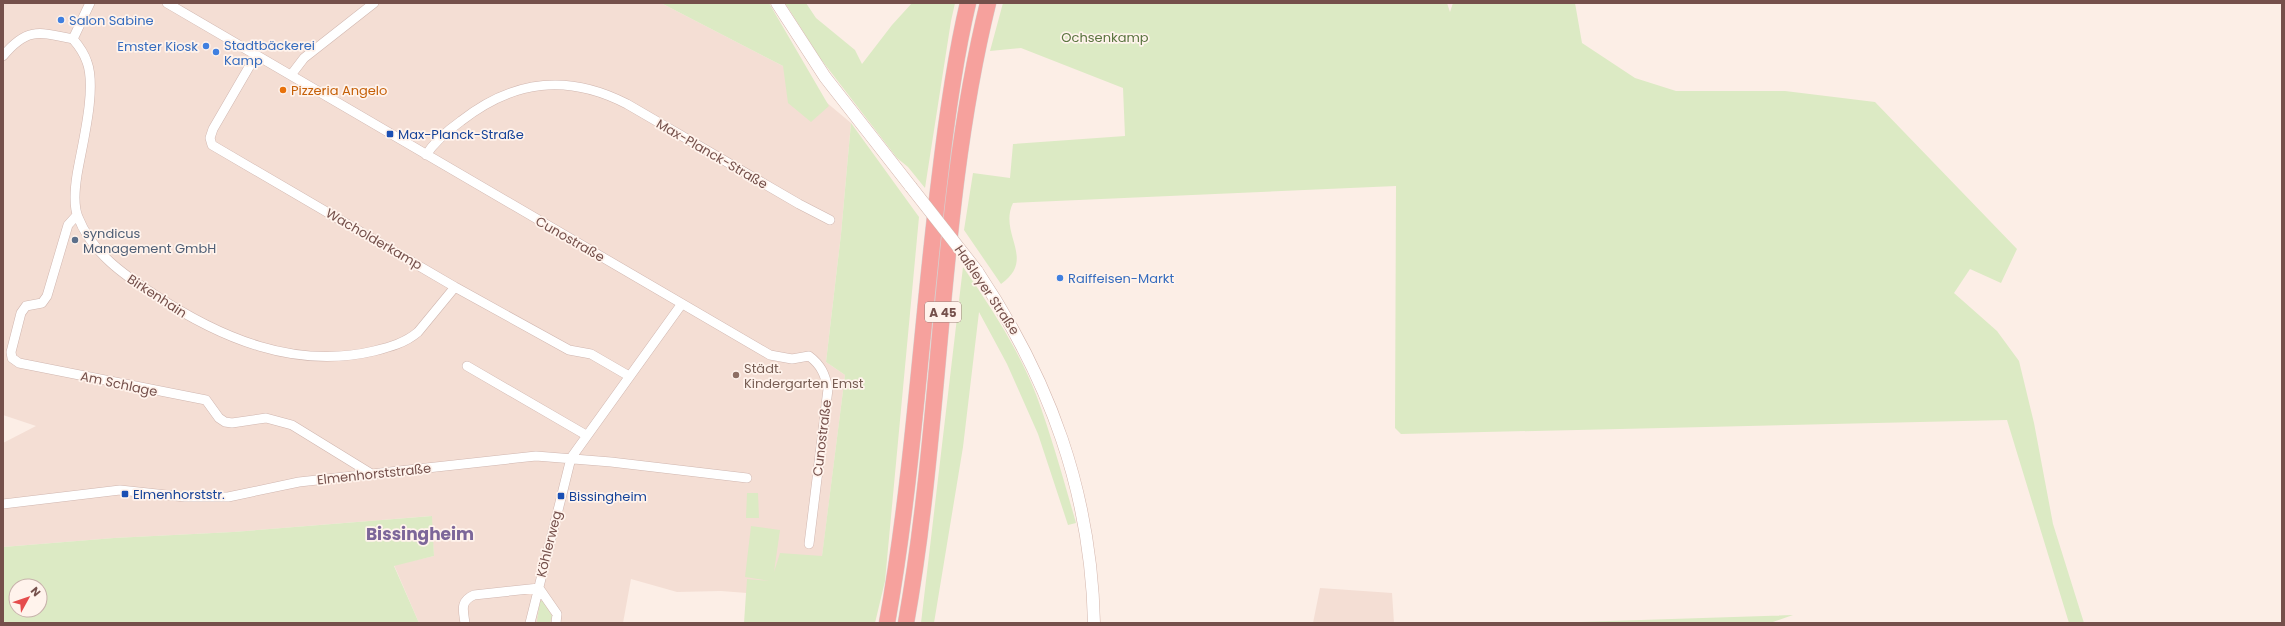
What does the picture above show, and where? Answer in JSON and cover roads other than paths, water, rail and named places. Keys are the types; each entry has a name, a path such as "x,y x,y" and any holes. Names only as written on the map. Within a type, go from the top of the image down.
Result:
{"highway":[{"name":"A 45","path":"887,623 895,579 949,100 968,3"},
{"name":"A 45","path":"906,623 914,581 933,422 966,111 988,3"}],"main road":[{"name":"Haßleyer Straße","path":"777,3 804,47 837,94 977,271 1015,332 1029,358 1054,414 1065,444 1085,521 1093,586 1094,623"}],"street":[{"path":"3,56 14,42 30,34 46,33 73,39 90,3"},
{"name":"Cunostraße","path":"167,3 681,305 770,355 792,359 809,356 817,362 826,375 828,389 809,544"},
{"path":"291,75 304,58 374,3"},
{"name":"Birkenhain","path":"73,39 87,62 92,85 75,191 77,215 93,243 114,266 174,308 204,326 231,338 260,348 290,353 338,357 360,354 393,346 418,332 455,287"},
{"name":"Wacholderkamp","path":"256,55 213,129 210,138 212,145 455,287 569,350 591,354 629,376"},
{"name":"Max-Planck-Straße","path":"426,155 434,143 448,131 496,97 520,89 544,85 585,88 608,94 804,207 830,220"},
{"name":"Am Schlage","path":"77,215 68,225 47,296 42,303 26,306 21,313 11,352 12,358 19,362 206,400 219,418 232,423 266,418 292,425 370,473"},
{"name":"Köhlerweg","path":"530,623 571,458 586,435 681,305"},
{"path":"467,366 586,435"},
{"name":"Elmenhorststraße","path":"3,504 120,490 185,497 228,497 299,482 370,473 469,465 536,456 571,458 747,478"},
{"path":"465,623 462,605 466,599 474,595 539,588"},
{"name":"Köhlerweg","path":"539,588 557,614 556,623"}],"place":[{"name":"Salon Sabine","path":"61,20"},
{"name":"Emster Kiosk","path":"206,46"},
{"name":"Stadtbäckerei Kamp","path":"216,52"},
{"name":"Pizzeria Angelo","path":"283,90"},
{"name":"Max-Planck-Straße","path":"390,134"},
{"name":"syndicus Management GmbH","path":"75,240"},
{"name":"Raiffeisen-Markt","path":"1060,278"},
{"name":"Städt. Kindergarten Emst","path":"736,375"},
{"name":"Elmenhorststr.","path":"125,494"},
{"name":"Bissingheim","path":"561,496"}],"district":[{"name":"Bissingheim","path":"420,534"}],"park label":[{"name":"Ochsenkamp","path":"1105,37"}]}
